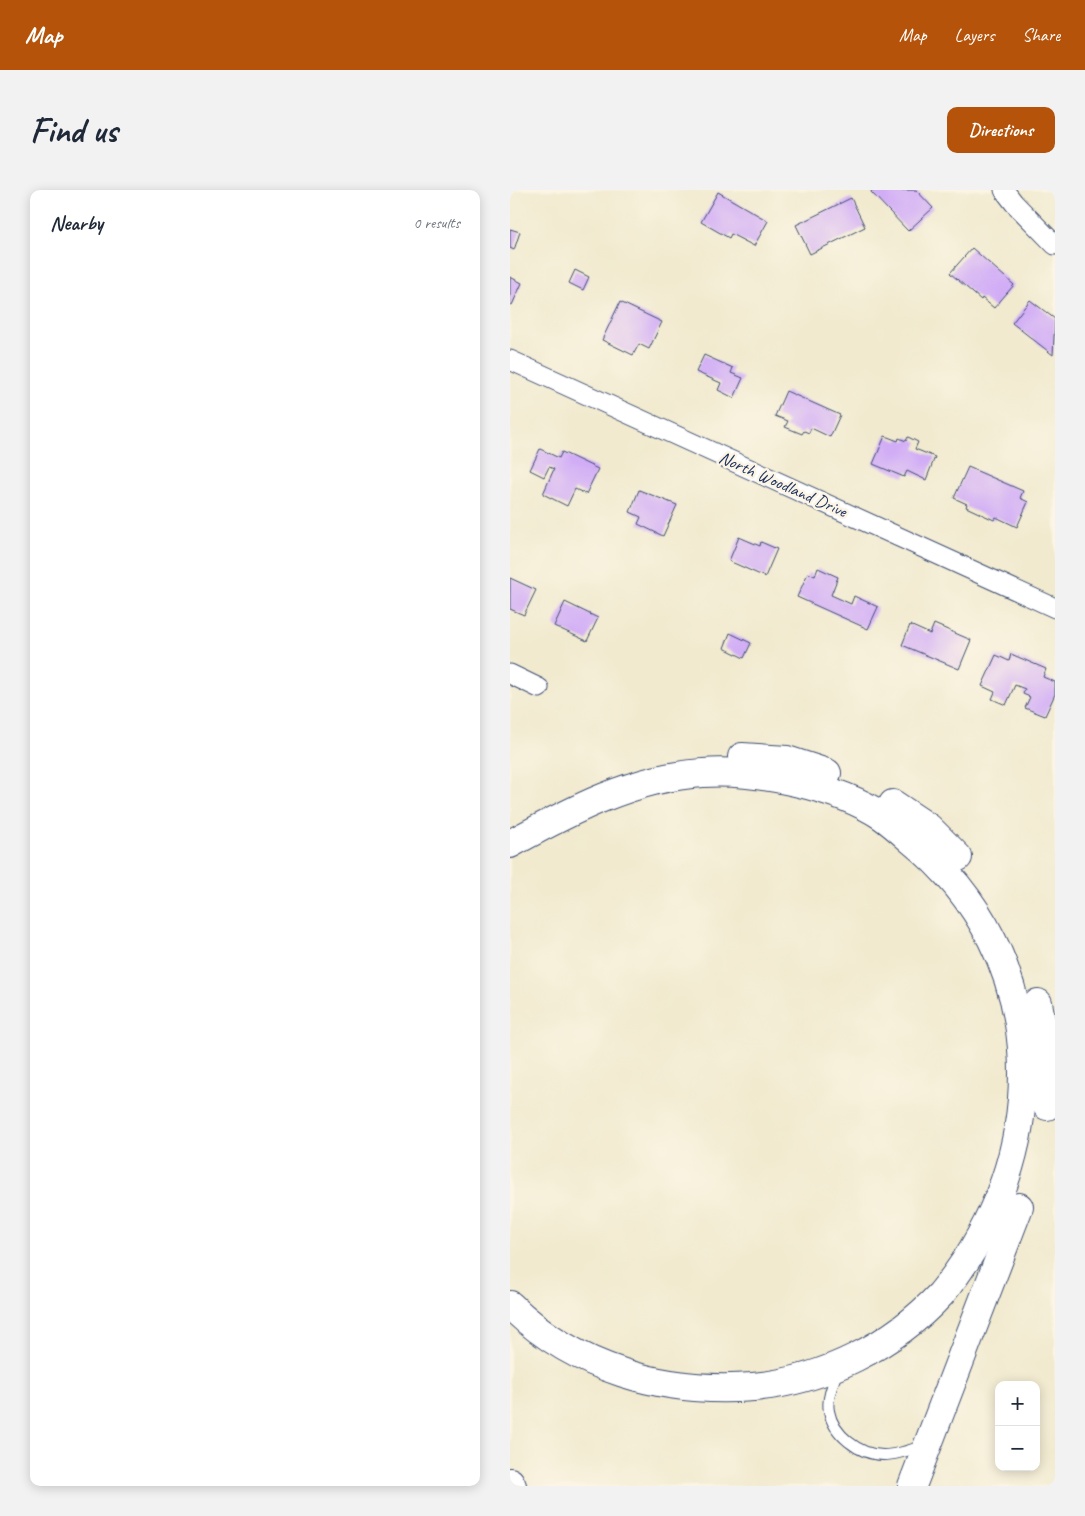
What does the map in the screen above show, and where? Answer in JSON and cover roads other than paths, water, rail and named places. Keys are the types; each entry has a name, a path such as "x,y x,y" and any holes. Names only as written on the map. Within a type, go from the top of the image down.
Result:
{"highway":[{"path":"510,825 612,775 660,762 726,756 787,760 851,781 883,796 929,828 966,866 1001,912 1026,960 1043,1019 1047,1052 1046,1108 1042,1135"},
{"path":"510,844 615,792 663,778 706,772 767,777 810,785 881,815 933,857 974,903 1000,946 1017,987 1026,1030 1029,1091 1024,1136 1013,1179 989,1232 963,1270 926,1310 891,1337 825,1372 778,1385 724,1389 663,1384 610,1370 566,1348 530,1325 510,1305"},
{"path":"912,1486 1033,1171"},
{"path":"510,1482 512,1486"}],"street":[{"path":"1004,190 1014,203 1055,245"},
{"name":"North Woodland Drive","path":"510,360 1055,608"},
{"path":"510,674 539,688"}],"lane":[{"path":"840,1364 832,1386 828,1411 838,1433 860,1449 882,1455 904,1452 928,1443"}]}
